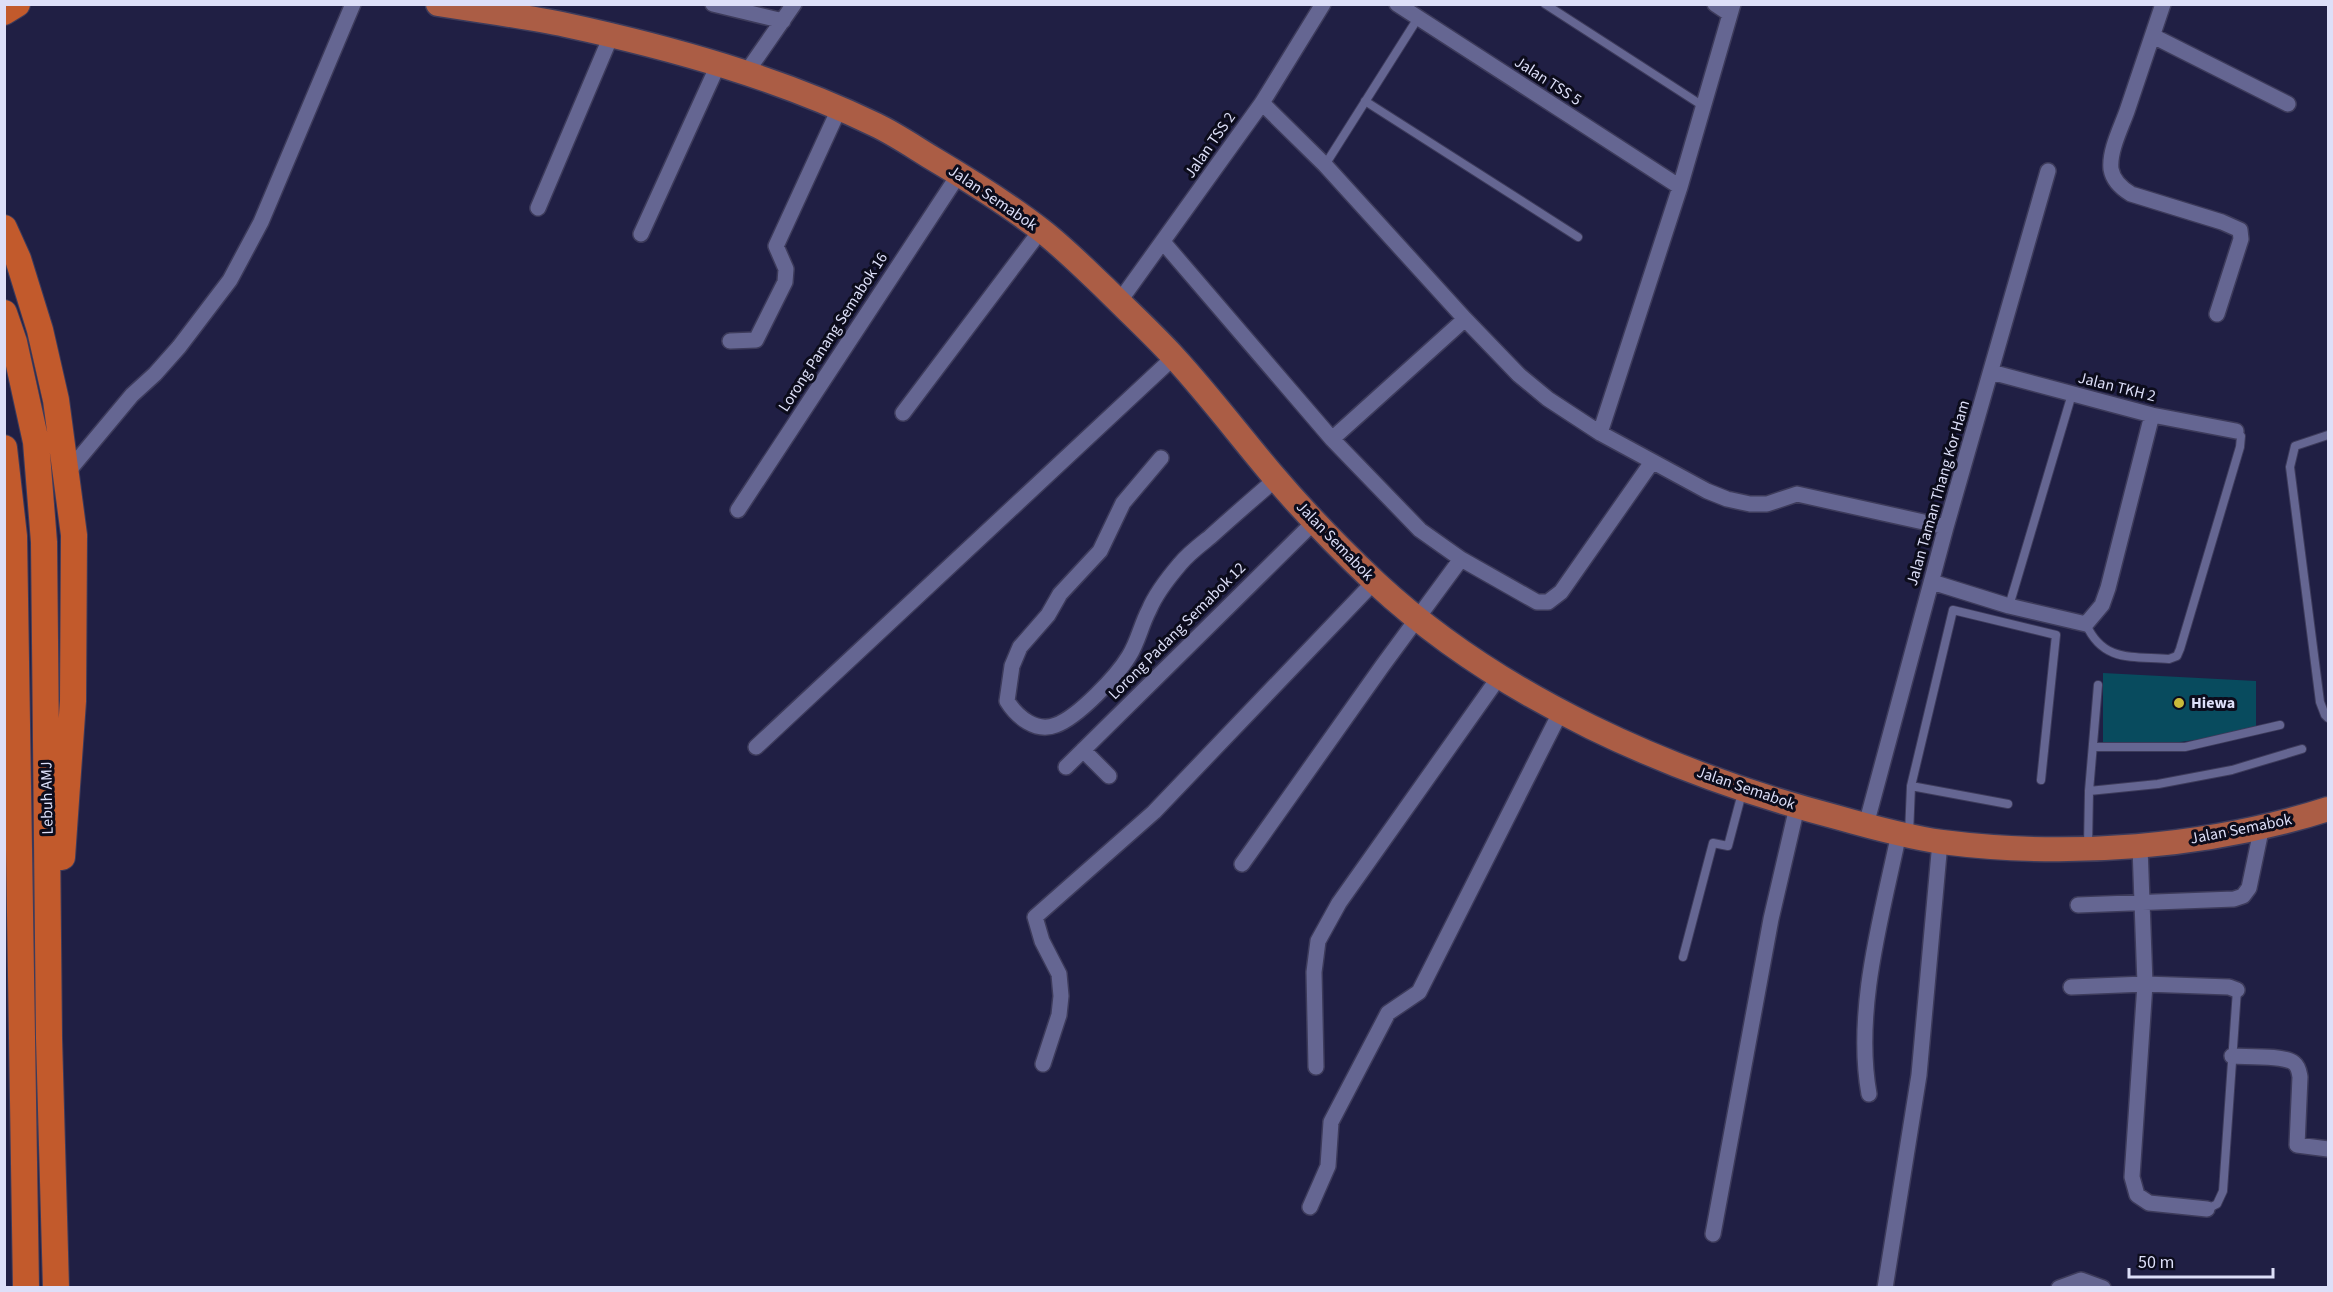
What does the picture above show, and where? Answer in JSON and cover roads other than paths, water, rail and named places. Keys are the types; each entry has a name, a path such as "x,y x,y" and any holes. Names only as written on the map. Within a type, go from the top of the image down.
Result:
{"highway":[{"path":"4,12 17,4"},
{"path":"4,228 18,259 40,330 56,400 74,535 73,702 49,1038"},
{"name":"Lebuh AMJ","path":"4,313 14,342 36,442 44,542 49,1038 56,1287"},
{"name":"Lebuh AMJ","path":"4,448 14,536 26,1287"},
{"path":"4,854 23,1035"}],"main road":[{"name":"Jalan Semabok","path":"438,4 562,24 746,73 880,126 959,174 1041,230 1119,302 1174,357 1315,522 1374,582 1416,619 1499,677 1561,711 1631,745 1743,789 1797,807 1940,842 2028,848 2140,847 2262,826 2328,809"}],"street":[{"path":"66,474 132,395 179,347 230,280 261,222 353,4"},
{"path":"713,4 777,30"},
{"path":"746,73 794,4"},
{"name":"Jalan TSS 2","path":"1119,302 1262,103 1323,4"},
{"name":"Jalan TSS 5","path":"1397,4 1680,187"},
{"path":"1600,433 1680,187 1732,9 1715,4"},
{"path":"2163,4 2112,159 2111,169 2120,187 2131,194 2222,222 2240,230 2241,239 2217,314"},
{"path":"538,208 611,36"},
{"path":"2153,36 2288,104"},
{"path":"641,234 718,65"},
{"path":"1262,103 1324,165 1519,375 1548,399 1600,433 1727,499 1750,504 1767,504 1797,494 1946,527"},
{"path":"730,341 756,340 785,282 786,269 776,246 839,109"},
{"name":"Jalan Taman Thang Kor Ham","path":"1866,825 1946,527 2048,171"},
{"name":"Lorong Panang Semabok 16","path":"738,510 959,174"},
{"path":"903,413 1041,230"},
{"path":"1163,243 1332,439 1420,530 1461,559 1537,602 1548,602 1561,592 1652,462"},
{"path":"1332,439 1465,319"},
{"path":"756,747 1174,357"},
{"name":"Jalan TKH 2","path":"1991,372 2152,415 2236,430"},
{"path":"1932,582 2009,606 2086,624 2102,605 2108,588 2152,415"},
{"path":"1161,458 1123,503 1100,551 1060,594 1048,615 1020,647 1012,666 1006,701 1026,722 1039,726 1056,726 1093,698 1130,656 1148,610 1161,588 1182,562 1276,479"},
{"name":"Lorong Padang Semabok 12","path":"1066,767 1315,522"},
{"path":"1242,864 1461,559"},
{"path":"1043,1064 1059,1015 1061,996 1059,974 1042,941 1035,917 1154,812 1374,582"},
{"path":"1316,1067 1314,972 1318,941 1340,903 1499,677"},
{"path":"1310,1207 1328,1166 1332,1122 1388,1013 1419,992 1561,711"},
{"path":"1083,750 1109,776"},
{"path":"1713,1234 1771,919 1797,807"},
{"path":"2078,906 2234,899 2243,896 2249,888 2262,826"},
{"path":"1869,1094 1866,1023 1873,959 1904,834"},
{"path":"1885,1287 1919,1075 1940,842"},
{"path":"2140,847 2145,984 2132,1177 2136,1196 2149,1203 2207,1209"},
{"path":"2071,987 2145,984 2229,987 2237,990"},
{"path":"2232,1056 2294,1062 2300,1077 2297,1145 2328,1149"},
{"path":"2059,1287 2081,1280 2103,1287"}],"lane":[{"path":"1545,4 1703,106"},
{"path":"1324,165 1418,18"},
{"path":"1365,101 1578,237"},
{"path":"2009,606 2072,394"},
{"path":"2086,624 2098,645 2118,655 2169,659 2177,656 2181,649 2240,447 2241,436 2236,430"},
{"path":"2328,435 2295,446 2290,467 2320,702 2328,718"},
{"path":"1904,834 1911,786 1953,610 2056,635 2041,780"},
{"path":"2088,848 2089,791 2098,685"},
{"path":"2093,747 2186,747 2280,725"},
{"path":"2089,791 2158,784 2232,770 2302,748"},
{"path":"1911,786 2008,804"},
{"path":"1683,957 1713,843 1728,846 1743,789"},
{"path":"2207,1209 2217,1204 2223,1191 2237,990"}],"place":[{"name":"Hiewa","path":"2179,703"}]}
